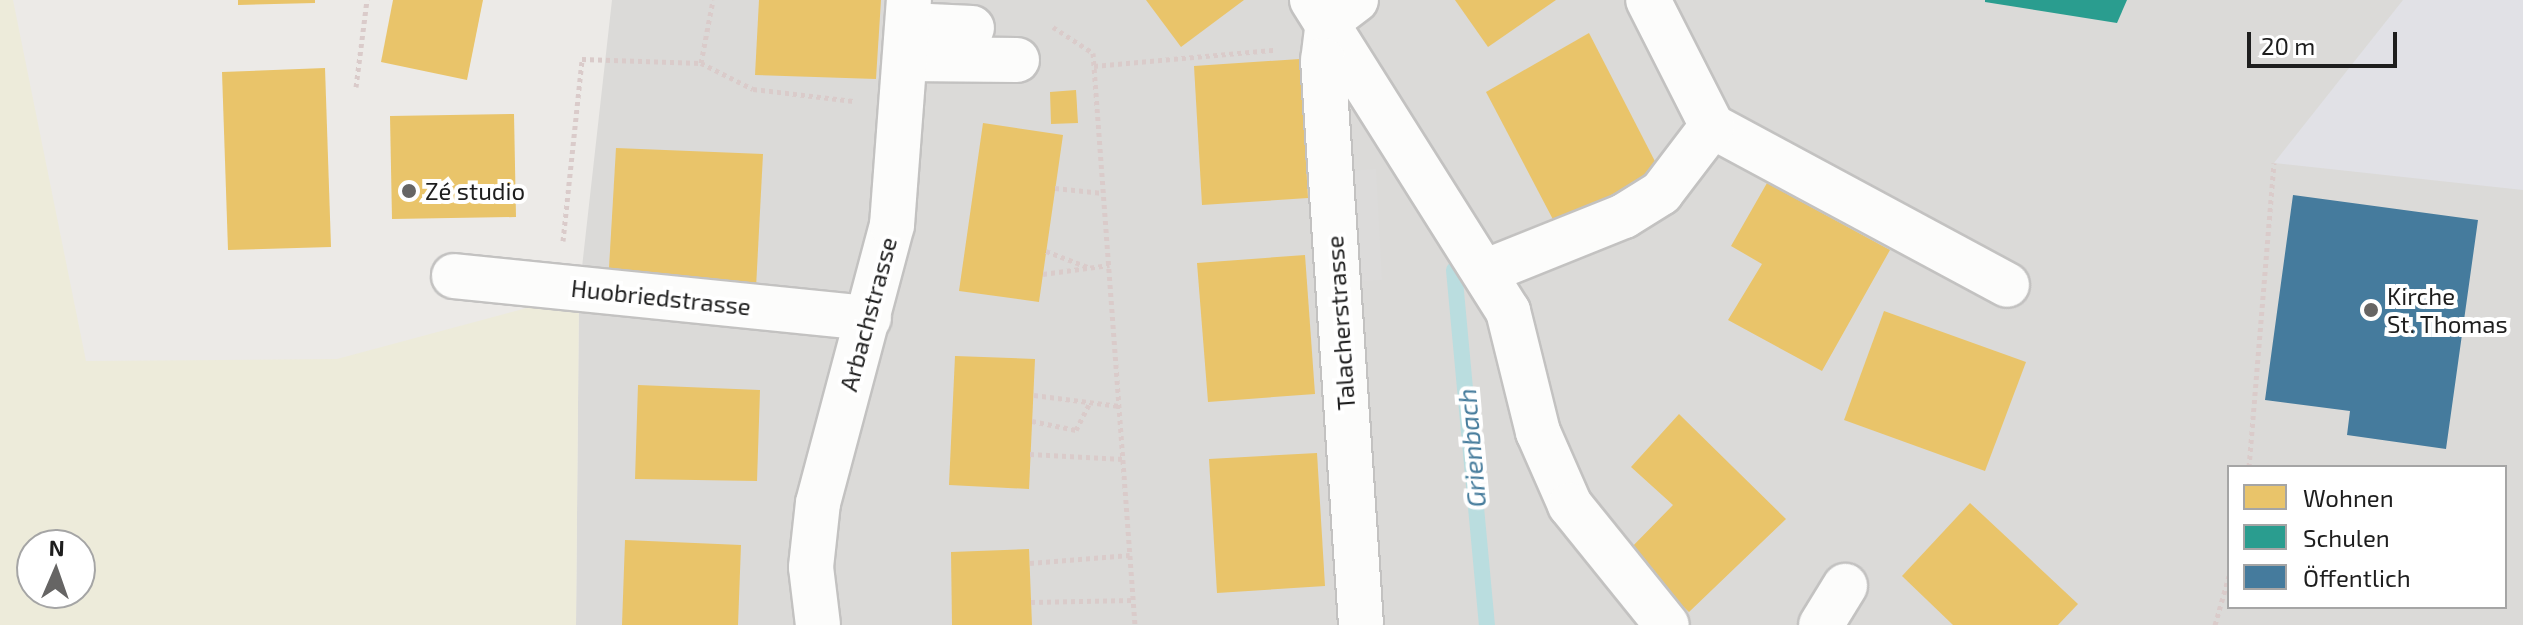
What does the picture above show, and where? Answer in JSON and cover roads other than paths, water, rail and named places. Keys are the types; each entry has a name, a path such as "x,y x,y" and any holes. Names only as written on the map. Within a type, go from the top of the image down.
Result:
{"street":[{"path":"1648,0 1712,126 2007,285"},
{"path":"1338,6 1508,311 1538,432 1570,505 1667,625"},
{"name":"Talacherstrasse","path":"1338,6 1323,60 1361,625"},
{"path":"907,28 972,28"},
{"path":"907,28 1017,60"},
{"name":"Arbachstrasse","path":"818,625 811,567 818,503 892,225 907,28"},
{"path":"1487,271 1624,216 1661,193 1712,126"},
{"name":"Huobriedstrasse","path":"454,276 869,318"},
{"path":"1821,625 1845,586"}],"waterway":[{"name":"Grienbach","path":"1454,270 1487,625"}],"place":[{"name":"Zé studio","path":"409,191"},
{"name":"Kirche St. Thomas","path":"2371,310"}]}
